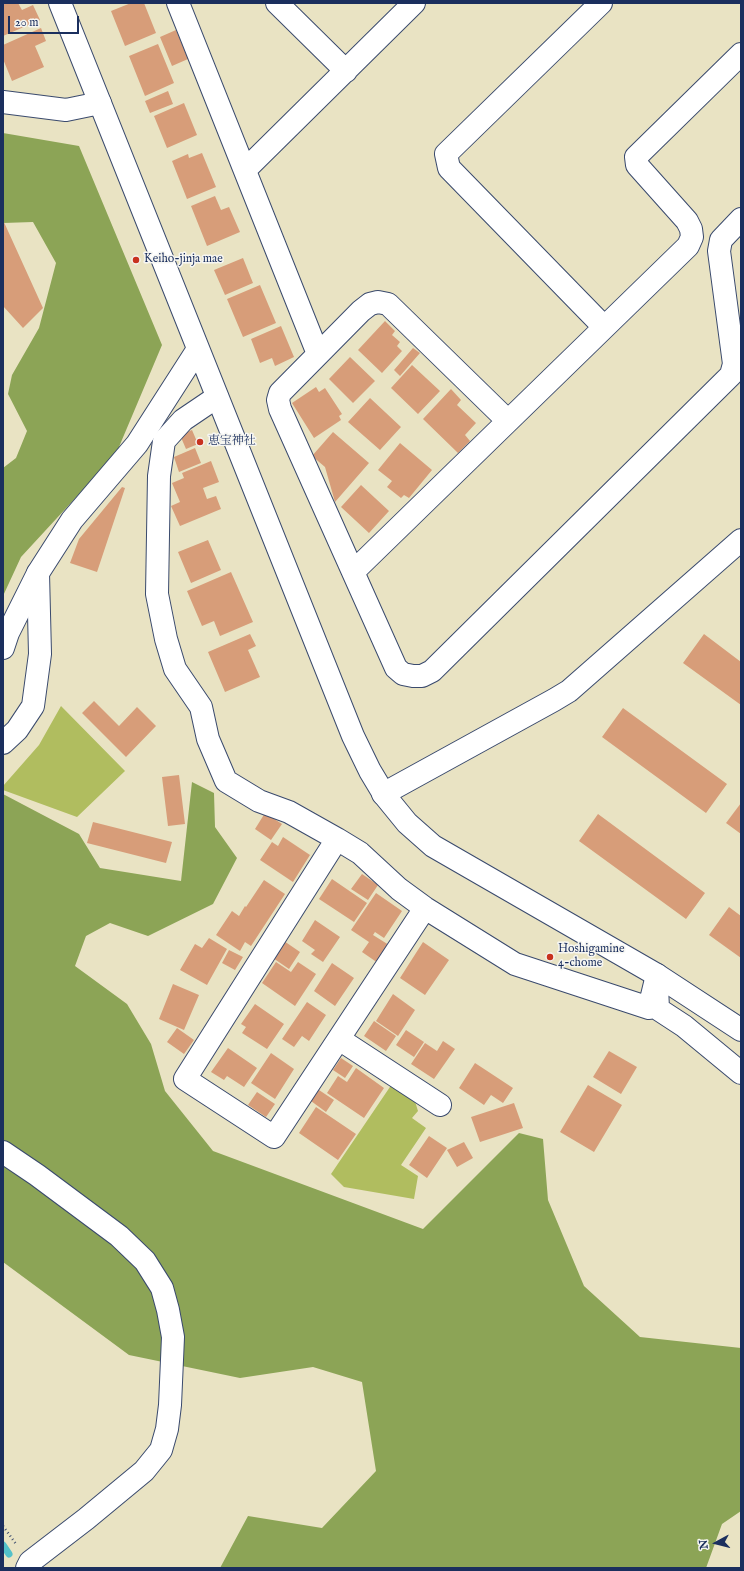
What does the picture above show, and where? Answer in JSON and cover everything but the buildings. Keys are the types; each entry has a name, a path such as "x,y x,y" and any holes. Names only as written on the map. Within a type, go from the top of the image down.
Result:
{"street":[{"path":"60,3 353,736 370,772 383,794 407,823 433,846 657,975 741,1030"},
{"path":"178,3 318,354"},
{"path":"276,3 346,70"},
{"path":"245,170 414,3"},
{"path":"601,3 446,154 449,168 604,327"},
{"path":"353,572 688,246 692,237 691,229 687,221 637,165 636,157 741,54"},
{"path":"3,102 66,110 100,103"},
{"path":"508,422 388,304 378,302 370,304 361,311 280,393 278,400 280,409 396,668 403,674 422,676 432,671 731,375 734,364 719,251 721,240 741,219"},
{"path":"3,648 8,633 38,574 72,520 137,444 198,348"},
{"path":"217,397 182,420 164,441 159,476 157,594 166,639 175,669 202,707 208,738 226,781 259,801 289,812 337,839 360,854 399,889 425,908 515,964 650,1008 657,975"},
{"path":"383,794 569,691 741,540"},
{"path":"3,743 17,730 33,706 40,654 38,574"},
{"path":"337,839 185,1079 274,1137 425,908"},
{"path":"657,975 658,1009 684,1026 741,1073"},
{"path":"339,1038 440,1105"},
{"path":"3,1152 37,1175 119,1236 146,1261 162,1288 173,1338 168,1421 161,1450 144,1471 86,1520 30,1562 27,1568"}],"green space":[{"path":"3,133 79,146 162,345 116,454 21,557 3,596 3,468 16,458 27,431 8,394 12,375 39,328 56,263 33,222 3,223"},
{"path":"61,706 125,771 77,817 3,790 3,786 39,745"},
{"path":"192,782 214,793 215,827 237,858 213,904 148,936 110,923 86,936 75,966 127,1004 151,1044 165,1091 213,1151 423,1229 519,1133 543,1139 548,1200 584,1286 640,1337 741,1348 741,1511 722,1524 706,1568 220,1568 248,1516 322,1528 376,1471 362,1382 313,1367 240,1378 129,1355 3,1262 3,794 79,834 100,868 181,881"},
{"path":"394,1081 413,1095 418,1111 412,1118 426,1128 401,1165 418,1176 414,1199 344,1187 331,1174"}],"waterway":[{"path":"3,1545 9,1554"}],"place":[{"name":"Keiho-jinja mae","path":"136,260"},
{"name":"恵宝神社","path":"200,442"},
{"name":"Hoshigamine 4-chome","path":"550,957"}]}
